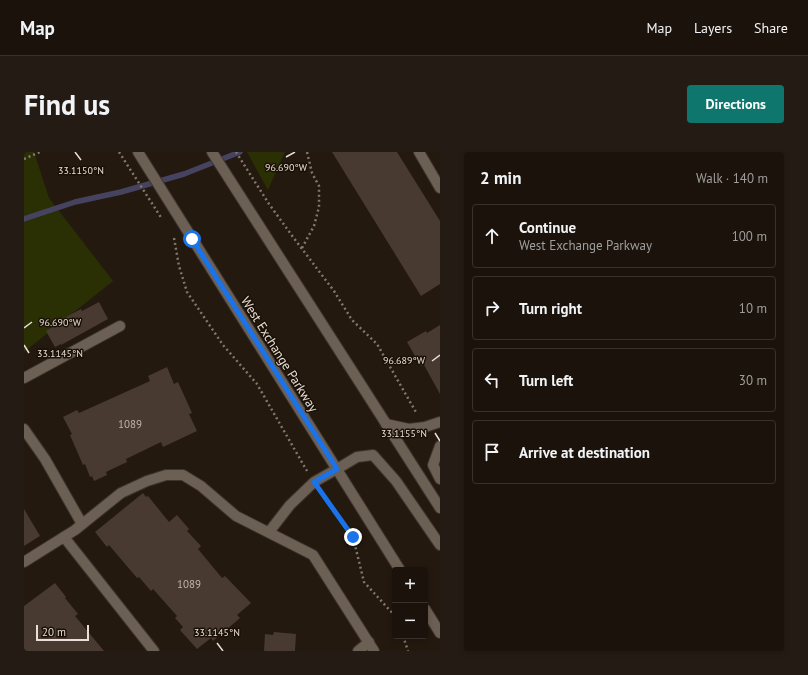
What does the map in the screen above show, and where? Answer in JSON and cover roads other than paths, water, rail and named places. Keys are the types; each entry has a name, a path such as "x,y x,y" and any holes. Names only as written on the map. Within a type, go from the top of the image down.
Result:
{"main road":[{"name":"West Exchange Parkway","path":"138,152 398,567"},
{"path":"212,152 440,508"},
{"path":"419,152 440,188"},
{"path":"24,378 120,326"},
{"path":"386,424 409,430 440,422"},
{"path":"24,429 45,459 82,524"},
{"path":"440,446 433,465 440,479"},
{"path":"269,532 290,505 314,482 357,457 373,455 396,481 440,545"},
{"path":"24,562 64,537 121,493 147,481 166,475 183,475 201,486 236,516 313,555 371,646 358,651"},
{"path":"64,537 154,651"},
{"path":"428,614 440,633"}],"waterway":[{"path":"24,219 75,202 121,192 184,174 240,152"}]}
